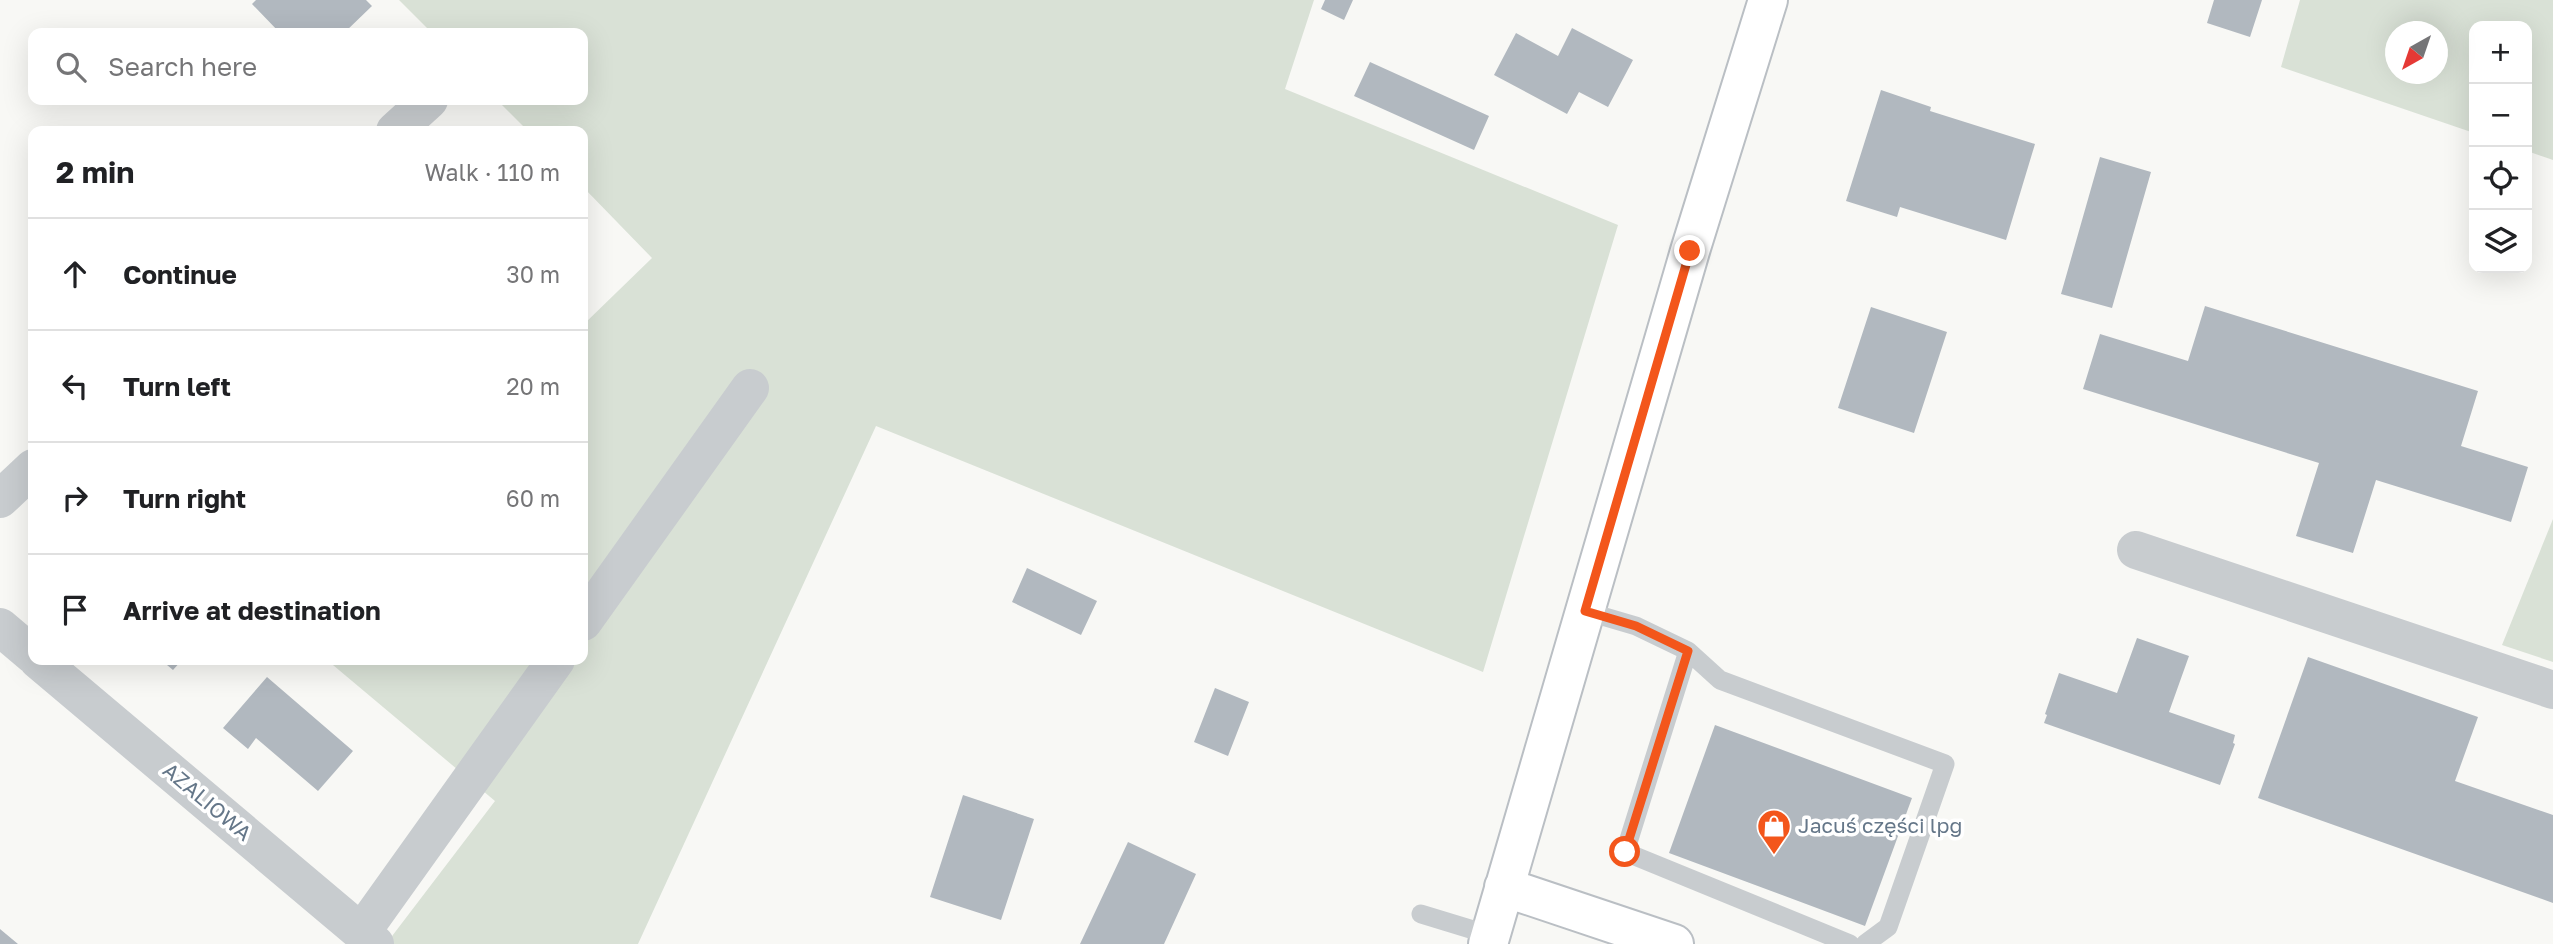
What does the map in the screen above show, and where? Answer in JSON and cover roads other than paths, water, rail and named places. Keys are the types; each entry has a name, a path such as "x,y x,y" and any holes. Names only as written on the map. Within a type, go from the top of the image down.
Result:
{"street":[{"path":"1489,940 1686,264 1768,0"},
{"path":"400,126 424,105"},
{"path":"588,615 750,388"},
{"path":"0,499 28,473"},
{"path":"2136,550 2553,690"},
{"path":"0,627 28,651"},
{"name":"AZALIOWA","path":"44,665 368,938"},
{"path":"368,938 553,665"},
{"path":"1504,887 1674,944"}],"lane":[{"path":"1585,611 1636,626 1688,651 1720,680 1945,764 1888,927 1865,944"},
{"path":"1688,651 1625,852 1850,944"},
{"path":"1421,914 1489,940"}],"place":[{"name":"Jacuś części lpg","path":"1774,856"}]}
